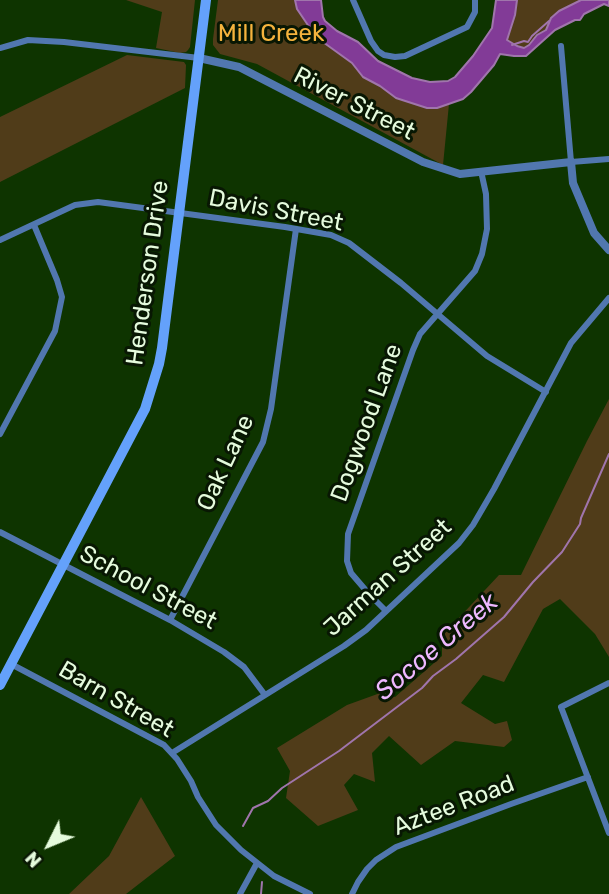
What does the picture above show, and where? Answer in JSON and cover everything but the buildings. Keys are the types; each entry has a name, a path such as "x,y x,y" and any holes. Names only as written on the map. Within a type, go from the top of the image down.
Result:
{"main road":[{"name":"Henderson Drive","path":"0,685 145,408 162,348 206,0"}],"street":[{"path":"353,0 378,51 395,57 405,56 467,27 475,12 475,0"},
{"name":"River Street","path":"0,48 29,40 64,42 199,58 239,67 423,162 460,174 609,159"},
{"path":"561,46 573,183 594,233 609,250"},
{"name":"Dogwood Lane","path":"386,611 351,573 346,561 348,534 412,350 421,334 475,271 482,254 487,229 486,194 481,171"},
{"name":"Davis Street","path":"0,240 75,205 98,202 331,235 349,243 487,356 546,392"},
{"path":"0,434 55,331 62,297 34,225"},
{"name":"Oak Lane","path":"170,620 263,442 271,409 296,229"},
{"name":"Jarman Street","path":"172,753 366,630 459,543 473,525 571,343 609,298"},
{"name":"School Street","path":"0,532 170,620 224,652 244,667 265,695"},
{"name":"Barn Street","path":"11,664 164,745 191,782 216,825 240,850 274,876 310,894"},
{"path":"609,683 561,707 609,833"},
{"name":"Aztee Road","path":"352,894 367,869 396,847 588,777"},
{"path":"240,894 257,863"}],"green space":[{"name":"Mill Creek","path":"126,0 195,0 188,50 180,53 156,48 162,12"},
{"name":"Mill Creek","path":"218,0 295,0 297,9 316,37 352,63 363,77 396,98 437,108 449,104 443,165 257,64 220,54 213,45"},
{"path":"517,0 581,0 559,11 551,18 546,30 524,48 506,40"},
{"path":"127,55 184,62 185,88 0,182 0,117"},
{"path":"609,399 609,657 595,634 560,599 543,609 504,682 483,675 461,703 495,724 507,721 512,740 504,747 455,741 421,765 389,736 372,753 375,782 354,774 344,785 358,810 318,826 286,798 290,771 277,748 347,705 383,692 395,697 442,656 442,636 499,575 521,575"},
{"path":"141,797 175,856 126,894 69,894 109,856"}],"shaded area":[{"path":"295,0 321,0 325,21 337,31 358,42 378,61 412,78 430,82 448,81 455,77 473,56 492,28 496,0 517,0 507,40 524,48 546,30 551,18 559,11 581,0 609,0 609,6 604,4 584,14 580,20 555,30 526,56 500,54 494,65 463,99 437,108 427,108 396,98 363,77 352,63 316,37 297,9"}],"waterway":[{"name":"Mill Creek","path":"512,45 528,42 549,21"},
{"name":"Socoe Creek","path":"243,826 253,808 268,801 282,788 339,751 422,688 504,617 562,552 580,524 609,454"},
{"name":"Socoe Creek","path":"261,894 262,882"}]}
